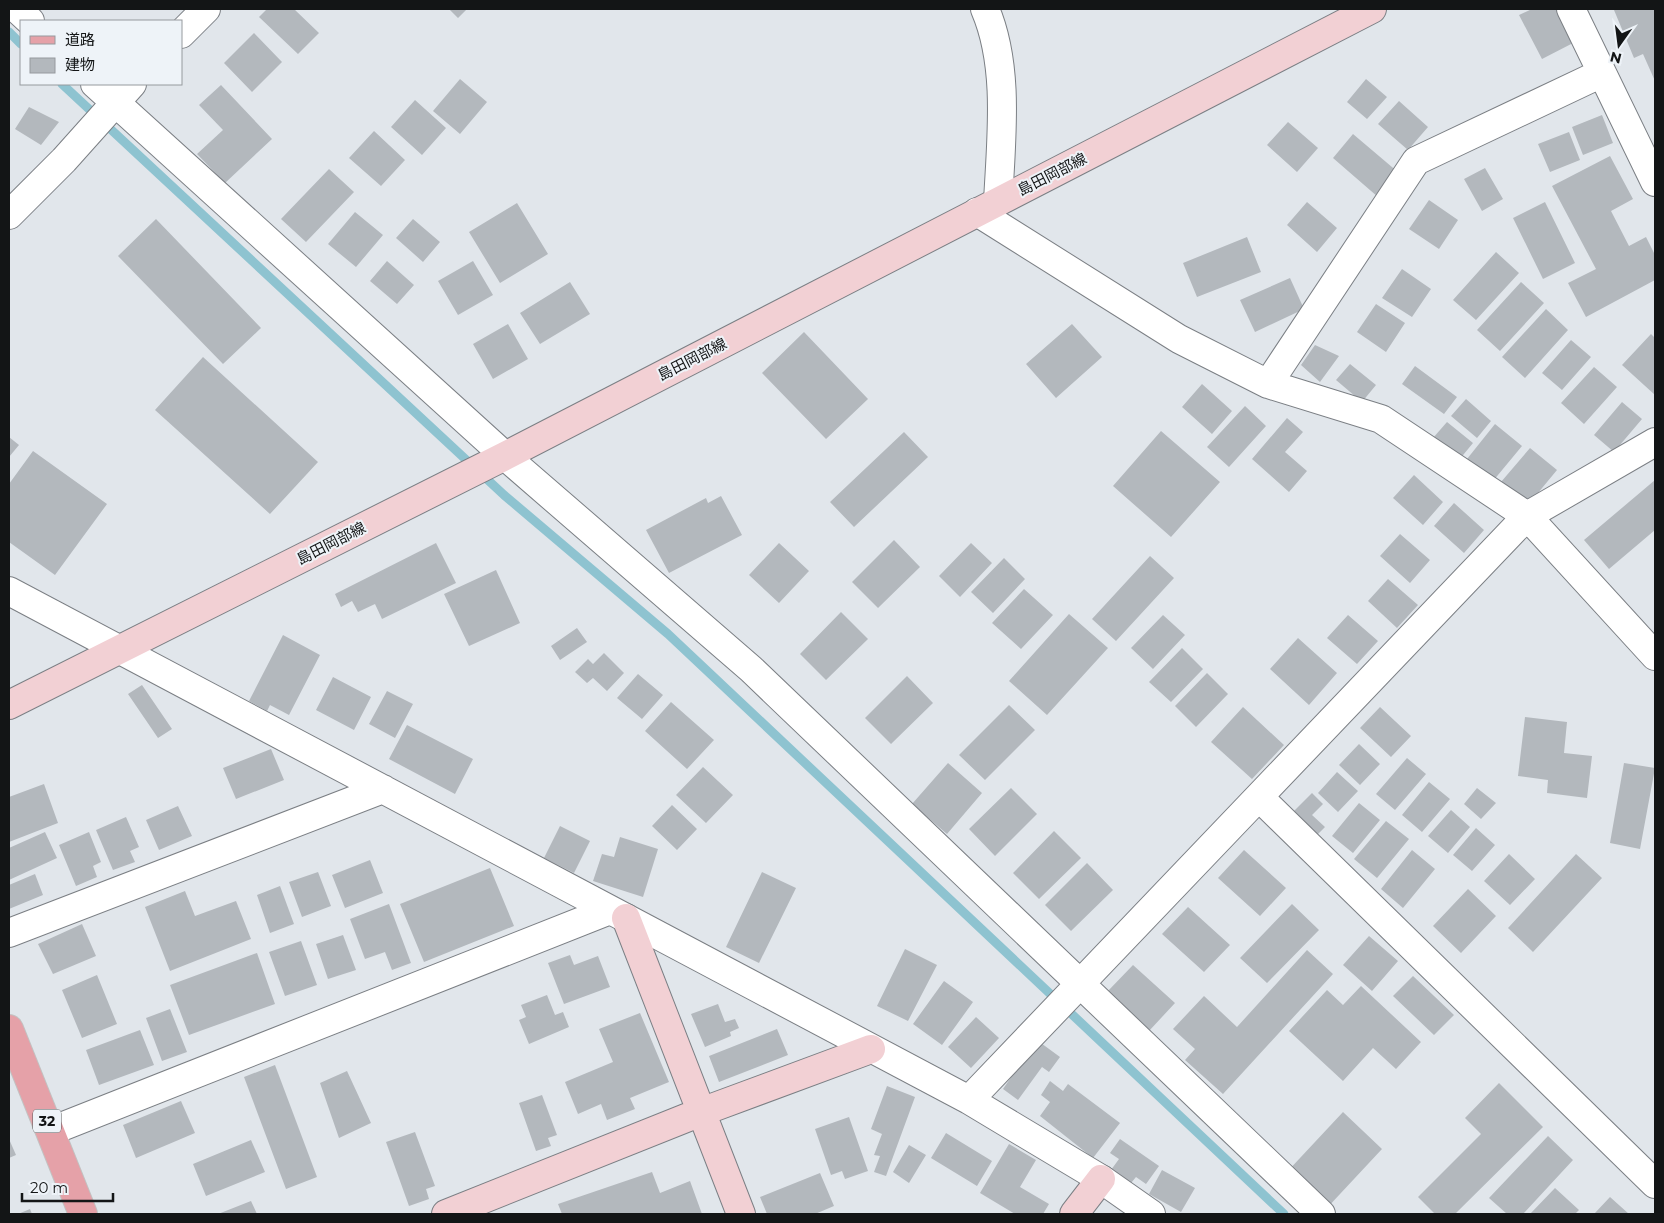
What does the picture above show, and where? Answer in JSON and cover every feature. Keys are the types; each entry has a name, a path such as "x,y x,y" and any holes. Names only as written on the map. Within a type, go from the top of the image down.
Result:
{"main road":[{"name":"島田岡部線","path":"9,704 505,456 1372,9"},
{"path":"618,914 701,1112 741,1214"},
{"name":"32","path":"9,1029 83,1214"},
{"path":"446,1214 701,1112 871,1049"},
{"path":"1074,1214 1101,1180"}],"street":[{"path":"17,9 29,20"},
{"path":"182,33 206,9"},
{"path":"985,9 992,26 1003,98 987,207 1179,339 1268,384 1381,419 1527,516 1655,656"},
{"path":"1571,9 1655,182"},
{"path":"1268,384 1416,161 1602,72"},
{"path":"98,85 123,93 505,456 751,669 1321,1214"},
{"path":"13,205 64,160 123,93"},
{"path":"969,1100 1045,1018 1080,984 1527,516 1655,442"},
{"path":"9,591 969,1100 1101,1180 1151,1214"},
{"path":"9,933 383,789"},
{"path":"1259,797 1655,1184"},
{"path":"51,1131 618,914"}],"building":[{"path":"267,9 294,9 319,33 298,54 259,17"},
{"path":"449,9 467,9 458,18"},
{"path":"1532,9 1558,9 1575,42 1542,59 1519,15"},
{"path":"1655,9 1655,81 1643,54 1634,58 1614,10"},
{"path":"254,33 282,62 252,92 224,63"},
{"path":"460,79 487,102 460,134 433,111"},
{"path":"1366,79 1387,97 1367,119 1347,102"},
{"path":"221,85 272,139 225,183 197,154 223,130 199,105"},
{"path":"415,100 446,128 422,155 391,127"},
{"path":"1399,101 1428,127 1408,150 1378,124"},
{"path":"29,107 59,122 41,145 15,129"},
{"path":"1602,115 1613,143 1583,155 1572,127"},
{"path":"1288,122 1318,148 1297,172 1267,145"},
{"path":"374,131 405,160 381,186 349,158"},
{"path":"1569,132 1580,160 1550,172 1538,144"},
{"path":"1353,134 1399,173 1378,197 1333,158"},
{"path":"1610,156 1633,199 1611,211 1629,246 1646,237 1655,255 1655,280 1586,317 1568,283 1596,269 1552,186"},
{"path":"1485,168 1503,199 1482,211 1464,179"},
{"path":"329,169 354,192 306,242 281,219"},
{"path":"1429,200 1458,220 1439,249 1409,229"},
{"path":"1307,202 1337,228 1317,252 1287,225"},
{"path":"1545,202 1575,263 1543,279 1513,218"},
{"path":"517,203 548,254 500,283 469,232"},
{"path":"355,212 383,235 356,267 328,244"},
{"path":"156,219 261,328 223,364 118,256"},
{"path":"413,219 440,242 423,262 396,238"},
{"path":"1247,237 1261,272 1197,297 1183,263"},
{"path":"1496,252 1519,273 1476,320 1453,300"},
{"path":"387,261 414,285 397,304 370,281"},
{"path":"473,261 493,295 458,315 438,281"},
{"path":"1402,269 1431,289 1412,317 1382,298"},
{"path":"1290,278 1304,309 1255,332 1240,300"},
{"path":"570,282 590,314 540,344 520,313"},
{"path":"1521,282 1544,303 1500,351 1477,330"},
{"path":"1376,304 1405,323 1386,352 1357,332"},
{"path":"1546,309 1568,330 1525,378 1502,357"},
{"path":"508,324 528,359 493,379 473,344"},
{"path":"1072,324 1102,357 1056,398 1026,364"},
{"path":"804,332 868,399 826,439 762,373"},
{"path":"1651,334 1655,338 1655,395 1622,365"},
{"path":"1571,340 1591,357 1562,390 1542,373"},
{"path":"1315,345 1339,356 1320,382 1301,365"},
{"path":"203,357 318,462 270,514 155,410"},
{"path":"1350,364 1376,385 1362,402 1336,380"},
{"path":"1415,366 1457,397 1444,414 1402,384"},
{"path":"1594,367 1617,387 1584,424 1561,403"},
{"path":"1202,384 1232,411 1212,434 1182,407"},
{"path":"1466,399 1491,421 1477,438 1451,416"},
{"path":"1622,402 1642,419 1614,452 1594,435"},
{"path":"1245,406 1266,426 1229,467 1207,447"},
{"path":"1287,418 1303,432 1285,452 1307,471 1289,492 1252,459"},
{"path":"1447,422 1473,443 1459,460 1433,438"},
{"path":"1495,424 1522,446 1493,481 1467,459"},
{"path":"1161,431 1220,482 1171,537 1113,486"},
{"path":"904,432 928,457 854,527 830,502"},
{"path":"9,437 19,445 9,457"},
{"path":"1530,448 1557,470 1528,505 1501,482"},
{"path":"33,451 107,504 55,575 9,542 9,484"},
{"path":"1414,475 1443,502 1423,525 1393,498"},
{"path":"1655,480 1655,530 1609,569 1584,540"},
{"path":"721,496 742,535 669,573 646,530 706,498 708,503"},
{"path":"1454,503 1484,530 1464,553 1434,526"},
{"path":"1400,534 1430,560 1410,583 1380,556"},
{"path":"894,540 920,567 878,608 852,582"},
{"path":"436,543 456,583 382,619 375,604 358,612 352,601 341,607 335,594"},
{"path":"779,543 809,571 779,603 749,575"},
{"path":"971,543 992,563 960,597 939,576"},
{"path":"1150,556 1174,578 1116,641 1092,619"},
{"path":"1004,558 1025,579 993,613 971,592"},
{"path":"496,570 520,623 469,646 444,594"},
{"path":"1388,579 1418,605 1397,628 1368,601"},
{"path":"1024,589 1053,615 1021,649 992,623"},
{"path":"841,612 868,639 826,680 800,654"},
{"path":"1069,614 1108,648 1047,715 1009,681"},
{"path":"1163,615 1185,635 1153,669 1131,648"},
{"path":"1348,615 1378,641 1357,664 1327,638"},
{"path":"577,628 587,642 560,660 551,646"},
{"path":"283,635 320,655 289,715 270,705 267,711 249,701"},
{"path":"1298,638 1337,673 1309,705 1270,669"},
{"path":"1182,648 1203,669 1171,702 1149,682"},
{"path":"604,653 624,673 607,691 593,678 587,683 575,672 588,659 593,664"},
{"path":"1207,673 1228,694 1196,727 1175,706"},
{"path":"638,674 663,695 642,719 617,698"},
{"path":"907,676 933,703 891,744 865,718"},
{"path":"333,677 371,697 354,730 316,710"},
{"path":"142,685 172,729 158,738 128,694"},
{"path":"387,691 413,704 395,738 369,724"},
{"path":"671,702 714,740 687,769 645,731"},
{"path":"1009,705 1035,730 985,780 959,755"},
{"path":"1243,707 1284,745 1252,779 1211,742"},
{"path":"1380,707 1411,736 1391,757 1360,728"},
{"path":"1525,717 1567,722 1564,753 1592,756 1587,798 1547,793 1548,780 1518,776"},
{"path":"407,725 473,759 455,794 389,759"},
{"path":"1359,744 1380,764 1360,785 1339,765"},
{"path":"271,749 284,780 236,799 223,768"},
{"path":"1407,758 1426,774 1395,810 1376,794"},
{"path":"948,763 982,793 947,834 912,804"},
{"path":"1624,763 1655,768 1640,849 1610,843"},
{"path":"703,767 733,795 706,823 676,795"},
{"path":"1337,772 1358,791 1338,812 1318,793"},
{"path":"1429,782 1450,799 1422,832 1402,815"},
{"path":"44,784 58,823 9,842 9,797"},
{"path":"1011,788 1037,814 995,856 969,829"},
{"path":"1477,788 1496,803 1481,819 1464,804"},
{"path":"1312,793 1323,804 1312,815 1325,827 1312,840 1288,817"},
{"path":"1359,803 1380,820 1353,853 1332,836"},
{"path":"672,805 697,829 677,850 652,826"},
{"path":"178,806 192,836 159,850 146,820"},
{"path":"1451,810 1470,827 1448,853 1428,836"},
{"path":"126,817 139,847 130,851 135,862 113,870 96,830"},
{"path":"1386,821 1409,839 1377,878 1354,859"},
{"path":"560,826 590,841 574,873 544,858"},
{"path":"1476,828 1495,845 1472,871 1453,855"},
{"path":"1054,831 1081,858 1039,899 1013,873"},
{"path":"45,832 57,858 9,880 9,848"},
{"path":"89,832 101,862 93,866 97,877 76,886 59,845"},
{"path":"620,837 658,849 643,897 593,881 602,854 614,857"},
{"path":"1244,850 1286,888 1260,916 1218,878"},
{"path":"1412,850 1435,869 1403,908 1381,889"},
{"path":"1509,854 1535,879 1510,905 1484,881"},
{"path":"1576,854 1602,878 1533,952 1508,928"},
{"path":"370,860 383,893 345,908 332,875"},
{"path":"1087,863 1113,890 1071,931 1045,905"},
{"path":"490,868 514,926 424,962 400,904"},
{"path":"318,872 331,906 302,917 289,882"},
{"path":"762,872 796,888 759,963 726,947"},
{"path":"35,874 43,895 9,909 9,885"},
{"path":"280,886 294,924 270,933 257,895"},
{"path":"1468,889 1496,916 1461,953 1433,926"},
{"path":"185,891 195,916 236,901 251,939 170,971 145,907"},
{"path":"389,904 411,963 392,970 385,952 365,959 350,919"},
{"path":"1292,904 1319,930 1267,983 1240,958"},
{"path":"1188,907 1230,945 1204,972 1162,934"},
{"path":"82,924 96,956 53,974 38,944"},
{"path":"343,935 356,970 328,979 316,944"},
{"path":"1369,936 1398,961 1372,991 1343,965"},
{"path":"301,941 317,985 285,996 269,952"},
{"path":"905,949 937,965 908,1021 877,1006"},
{"path":"1307,950 1333,974 1223,1094 1185,1060 1195,1049 1173,1029 1204,996 1237,1027"},
{"path":"257,953 275,1004 189,1035 170,985"},
{"path":"570,955 574,965 598,956 610,987 564,1004 548,963"},
{"path":"1133,965 1175,1003 1149,1031 1107,992"},
{"path":"97,975 117,1024 82,1038 62,990"},
{"path":"1413,976 1454,1015 1434,1035 1393,996"},
{"path":"944,981 973,1002 942,1045 913,1024"},
{"path":"1361,986 1421,1042 1396,1069 1373,1048 1343,1081 1289,1031 1327,990 1343,1005"},
{"path":"547,995 555,1015 563,1012 569,1027 529,1044 519,1020 526,1017 521,1005"},
{"path":"718,1004 725,1022 735,1019 739,1028 730,1032 731,1036 705,1047 691,1014"},
{"path":"170,1009 187,1052 162,1061 146,1018"},
{"path":"640,1013 669,1082 630,1098 635,1109 607,1120 601,1104 578,1114 565,1082 613,1062 599,1029"},
{"path":"976,1017 999,1038 971,1068 948,1047"},
{"path":"777,1029 788,1055 719,1082 709,1056"},
{"path":"140,1030 154,1065 99,1085 86,1050"},
{"path":"1034,1038 1060,1057 1049,1072 1042,1067 1018,1100 1003,1089 1014,1073 1010,1071"},
{"path":"275,1065 317,1177 286,1189 244,1077"},
{"path":"347,1071 371,1123 339,1138 320,1083"},
{"path":"1050,1081 1063,1091 1068,1084 1120,1123 1093,1158 1040,1116 1050,1102 1041,1095"},
{"path":"1499,1083 1543,1127 1455,1214 1435,1214 1418,1197 1481,1134 1465,1118"},
{"path":"887,1086 915,1097 886,1176 874,1172 880,1156 874,1155 882,1134 871,1129"},
{"path":"542,1095 557,1135 548,1138 551,1146 536,1151 519,1103"},
{"path":"181,1101 195,1133 136,1158 123,1125"},
{"path":"1343,1112 1382,1149 1326,1209 1286,1173"},
{"path":"849,1117 868,1171 845,1179 842,1171 831,1175 815,1129"},
{"path":"415,1132 435,1186 426,1189 429,1199 409,1206 386,1142"},
{"path":"946,1133 992,1161 977,1186 931,1158"},
{"path":"1548,1136 1573,1160 1523,1214 1507,1214 1489,1198"},
{"path":"9,1139 16,1155 9,1158"},
{"path":"1120,1139 1159,1166 1146,1184 1136,1177 1131,1183 1111,1170 1119,1159 1110,1153"},
{"path":"251,1140 265,1172 206,1196 193,1164"},
{"path":"1009,1144 1036,1160 1020,1187 1049,1204 1043,1214 1015,1214 980,1193"},
{"path":"909,1145 926,1155 909,1183 893,1172"},
{"path":"1162,1170 1195,1188 1181,1212 1149,1194"},
{"path":"652,1172 660,1193 690,1181 702,1214 562,1214 558,1204"},
{"path":"820,1173 834,1206 815,1214 767,1214 760,1197"},
{"path":"1555,1188 1579,1210 1575,1214 1530,1214"},
{"path":"1610,1197 1629,1214 1594,1214"},
{"path":"251,1201 257,1214 218,1214"},
{"path":"30,1209 32,1214 18,1214"}],"waterway":[{"path":"9,32 20,43"},
{"path":"63,85 504,495 668,634 1284,1214"}]}
